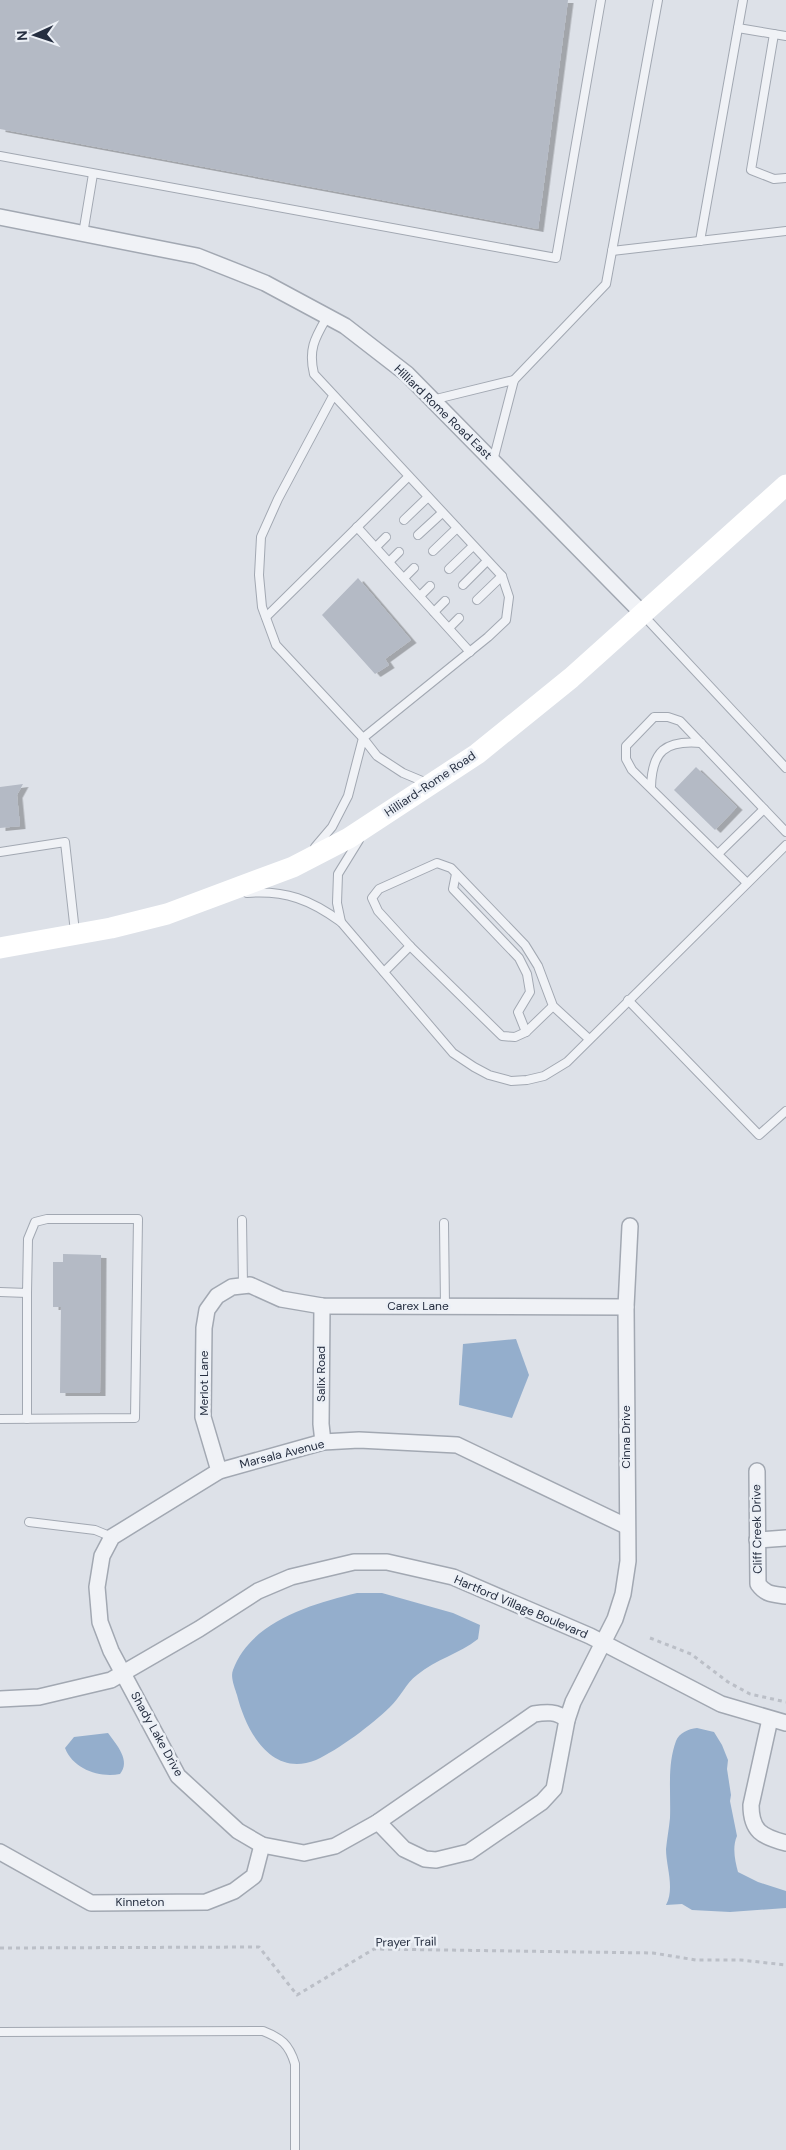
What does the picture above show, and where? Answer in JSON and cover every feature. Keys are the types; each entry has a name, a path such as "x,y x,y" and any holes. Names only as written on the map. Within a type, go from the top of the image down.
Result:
{"main road":[{"name":"Hilliard-Rome Road","path":"0,948 167,914 303,862 349,838 477,754 571,678 786,485"}],"street":[{"name":"Hilliard Rome Road East","path":"0,217 197,256 265,282 345,326 407,374 643,614"},
{"name":"Cinna Drive","path":"603,1644 615,1619 623,1594 628,1561 626,1526 626,1307 630,1226"},
{"name":"Carex Lane","path":"243,1286 250,1285 281,1299 322,1306 626,1307"},
{"name":"Merlot Lane","path":"219,1470 203,1417 204,1328 207,1310 217,1296 232,1287 243,1286"},
{"name":"Salix Road","path":"322,1306 321,1424 323,1442"},
{"name":"Marsala Avenue","path":"112,1538 219,1470 323,1442 359,1440 457,1445 626,1526"},
{"name":"Cliff Creek Drive","path":"756,1471 758,1584 769,1595 786,1596"},
{"path":"112,1538 102,1556 97,1587 100,1622 111,1651 124,1673"},
{"path":"758,1540 786,1538"},
{"name":"Hartford Village Boulevard","path":"0,1699 38,1698 111,1680 258,1592 290,1577 354,1562 387,1562 454,1577 603,1644 722,1704 786,1722"},
{"path":"378,1822 404,1849 425,1859 436,1860 469,1852 542,1802 554,1789 567,1720 573,1702 603,1644"},
{"name":"Shady Lake Drive","path":"124,1673 178,1776 238,1831 262,1845 304,1853 335,1846 378,1822 534,1714 546,1712 560,1714 567,1720"},
{"path":"770,1719 751,1805 751,1819 758,1831 769,1839 786,1844"},
{"name":"Kinneton","path":"0,1852 90,1903 206,1902 234,1891 254,1876 262,1845"}],"lane":[{"path":"0,156 556,258 601,0"},
{"path":"492,461 514,380 606,284 658,0"},
{"path":"700,241 743,0"},
{"path":"738,28 786,36"},
{"path":"774,34 751,170 774,179 786,178"},
{"path":"82,234 93,174"},
{"path":"612,251 786,231"},
{"path":"303,862 332,826 348,796 363,738 470,652 506,620 509,597 502,576 314,374 310,360 313,343 327,317"},
{"path":"432,400 514,380"},
{"path":"334,396 278,499 261,537 259,575 262,607 276,646 363,738 377,756 403,772 431,784"},
{"path":"266,617 408,477"},
{"path":"404,520 428,497"},
{"path":"418,535 442,513"},
{"path":"358,526 470,652"},
{"path":"432,551 457,528"},
{"path":"376,547 386,537"},
{"path":"448,569 473,546"},
{"path":"389,562 399,552"},
{"path":"463,584 487,561"},
{"path":"404,578 414,568"},
{"path":"477,600 502,576"},
{"path":"420,596 430,586"},
{"path":"434,612 445,602"},
{"path":"643,614 786,768"},
{"path":"449,628 460,618"},
{"path":"747,883 652,787 632,770 626,759 626,746 654,717 668,717 680,721 786,832"},
{"path":"652,787 654,764 657,757 668,745 683,741 701,742"},
{"path":"718,854 764,808"},
{"path":"341,922 336,903 338,874 369,825"},
{"path":"0,852 65,842 75,934"},
{"path":"218,895 253,892 279,894 304,899 322,908 341,922 453,1053 489,1075 511,1080 527,1080 544,1076 567,1062 786,845"},
{"path":"553,1006 526,1032 515,1038 502,1036 410,946 378,911 372,898 379,889 438,863 451,868 524,946 538,966 553,1006 589,1039"},
{"path":"456,874 453,888 519,958 527,974 530,992 518,1012 526,1032"},
{"path":"384,972 410,946"},
{"path":"628,1000 759,1135 786,1111"},
{"path":"0,1419 27,1419 135,1418 138,1220 47,1219 35,1222 28,1239 27,1419"},
{"path":"242,1220 243,1286"},
{"path":"444,1223 445,1306"},
{"path":"0,1292 27,1293"},
{"path":"29,1522 95,1530 112,1538"},
{"path":"0,2032 262,2031 279,2037 291,2051 295,2064 296,2150"}],"path":[{"path":"650,1638 692,1654 728,1682 750,1694 786,1702"},
{"name":"Prayer Trail","path":"0,1948 259,1947 297,1995 374,1949 653,1953 696,1960 741,1960 786,1965"}],"water":[{"path":"516,1339 529,1375 512,1418 459,1405 463,1344"},
{"path":"357,1593 382,1593 453,1613 480,1625 478,1639 424,1669 410,1682 383,1714 365,1729 325,1756 300,1764 286,1762 274,1757 263,1748 247,1723 233,1682 233,1670 242,1653 268,1627 303,1609"},
{"path":"697,1728 714,1732 728,1760 730,1801 737,1836 734,1849 738,1872 758,1882 786,1891 786,1908 730,1912 692,1910 682,1904 666,1905 670,1892 666,1849 670,1818 671,1760 679,1736 687,1730"},
{"path":"108,1733 119,1748 123,1758 124,1764 120,1774 104,1775 80,1767 65,1748 74,1737"}],"building":[{"path":"0,0 568,0 538,229 0,129"},
{"path":"358,578 411,640 385,659 389,665 375,674 322,615"},
{"path":"696,767 737,807 715,830 674,790"},
{"path":"23,784 17,795 20,826 0,828 0,787"},
{"path":"63,1254 101,1255 100,1393 60,1393 61,1307 53,1307 53,1262 63,1262"}]}
